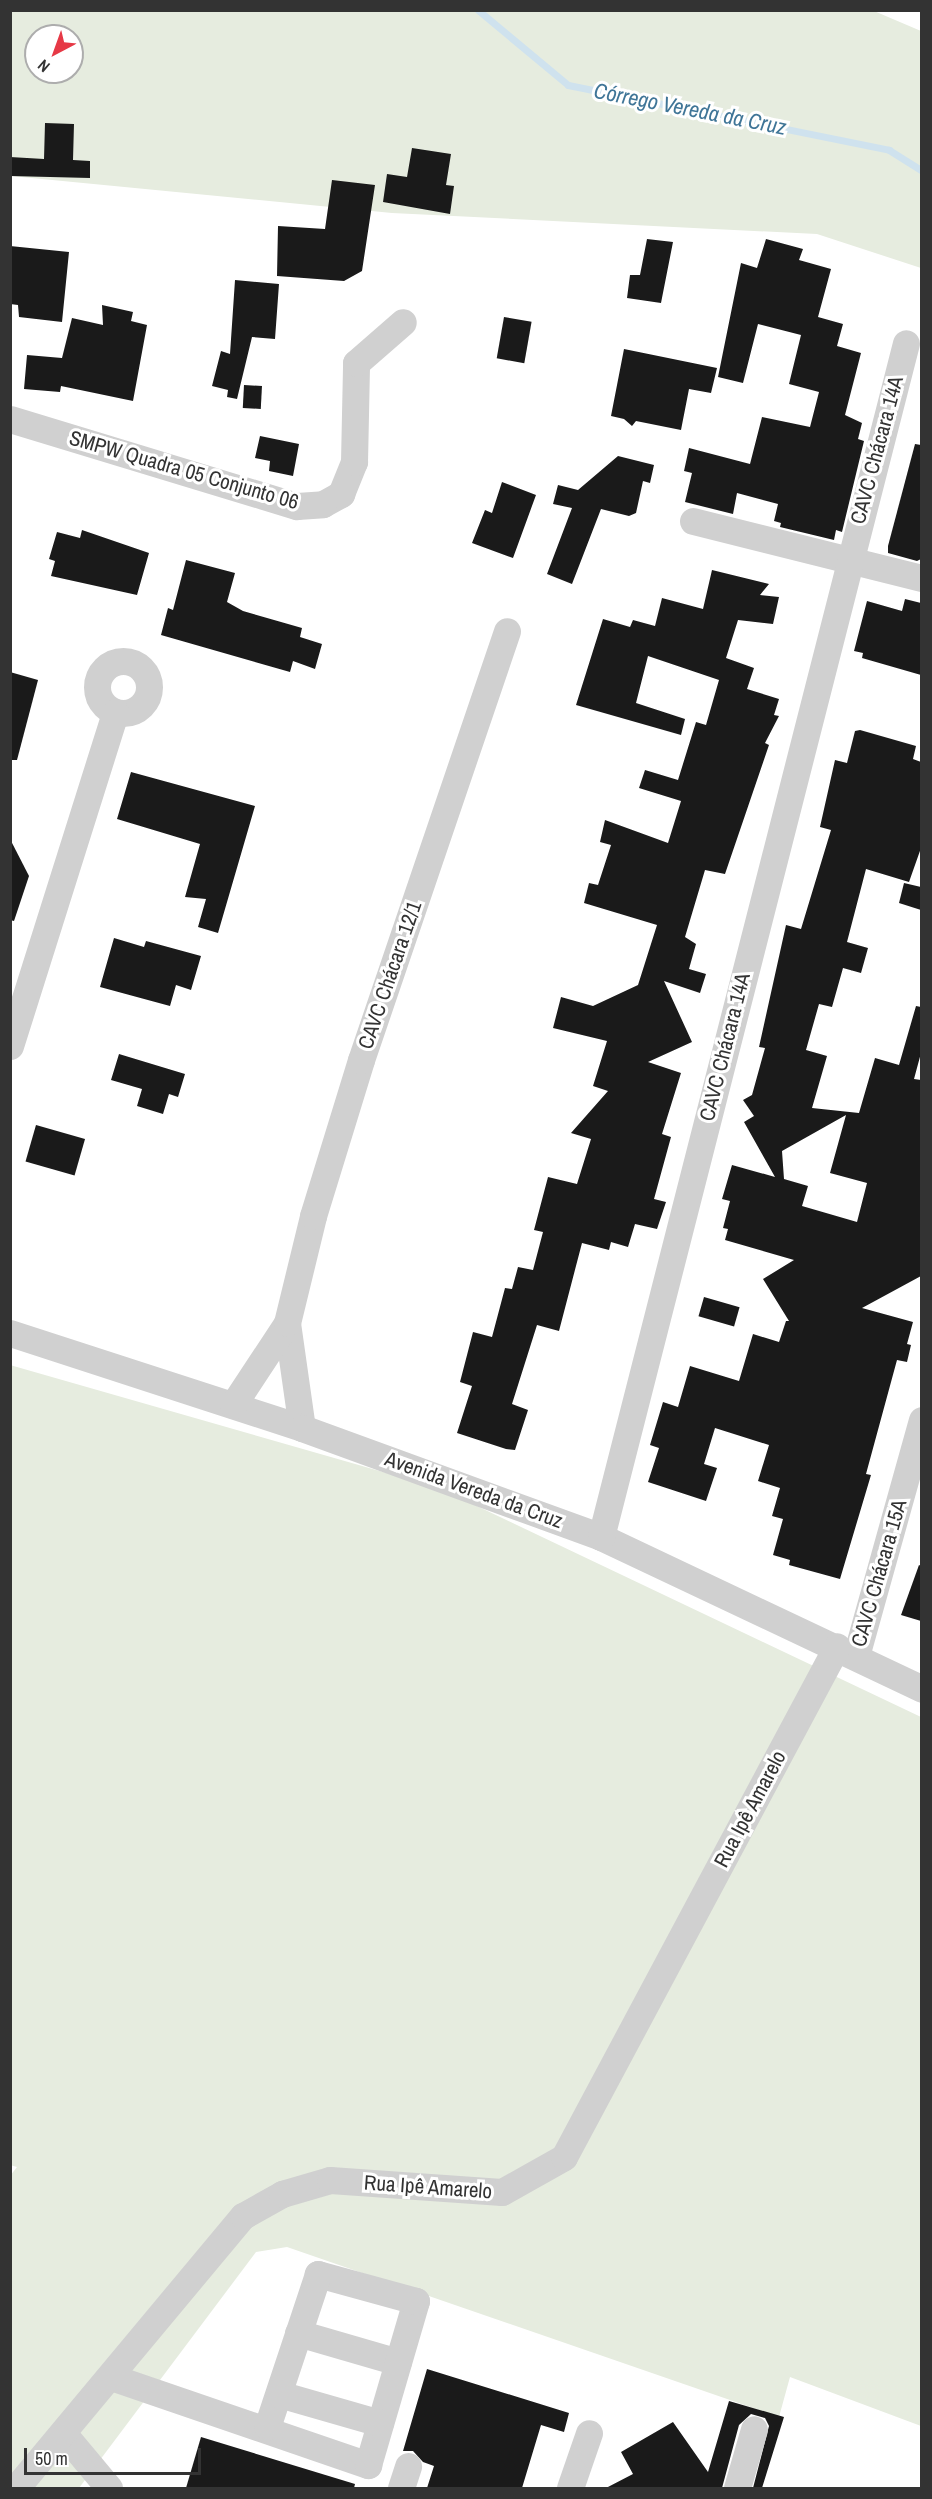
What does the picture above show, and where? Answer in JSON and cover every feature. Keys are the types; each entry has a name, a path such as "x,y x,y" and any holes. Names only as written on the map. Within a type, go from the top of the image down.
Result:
{"street":[{"name":"SMPW Quadra 05 Conjunto 06","path":"10,419 297,506 323,504 341,494 354,462 357,363 403,322"},
{"name":"CAVC Chácara 14A","path":"601,1537 848,558 906,343"},
{"path":"693,521 921,578"},
{"name":"CAVC Chácara 12/1","path":"233,1405 287,1323 313,1216 361,1060 507,631"},
{"path":"10,1046 115,712 100,701 97,692 100,674 114,662 134,656"},
{"name":"CAVC Chácara 12/1","path":"287,1323 302,1428"},
{"name":"Avenida Vereda da Cruz","path":"10,1333 302,1428 601,1537 796,1627 921,1689"},
{"name":"CAVC Chácara 15A","path":"846,1651 921,1420"},
{"path":"796,1627 813,1650 816,1686 836,1678 884,1670"},
{"name":"Rua Ipê Amarelo","path":"17,2488 243,2216 282,2194 330,2180 502,2192 564,2157 816,1686 846,1651"},
{"path":"111,2377 267,2427 368,2465 416,2301 318,2274 267,2427"},
{"path":"298,2333 398,2362"},
{"path":"279,2394 380,2422"},
{"path":"736,2488 754,2429"},
{"path":"63,2433 109,2488"},
{"path":"570,2488 589,2433"}],"shaded area":[{"path":"10,11 874,11 921,31 921,268 817,234 392,213 11,176"},
{"path":"10,1365 439,1488 921,1717 921,2426 790,2377 779,2417 287,2247 256,2252 79,2488 11,2488 10,2176 17,2167 10,2165"}],"building":[{"path":"45,123 74,124 73,160 90,161 90,178 10,176 10,157 44,159"},
{"path":"412,148 451,154 446,185 454,186 450,214 383,202 387,174 407,177"},
{"path":"332,180 375,185 362,271 344,281 277,276 278,226 325,229"},
{"path":"647,239 673,242 661,303 627,298 630,275 640,275"},
{"path":"766,239 803,249 799,260 831,269 818,317 843,324 837,346 861,353 845,415 862,423 858,439 864,441 842,532 836,530 834,540 780,527 781,523 774,521 778,504 737,493 733,514 685,502 692,473 684,471 689,448 750,464 762,417 810,427 819,392 789,384 801,335 758,324 743,383 718,377 741,263 757,268"},
{"path":"10,246 69,252 62,322 19,317 18,305 10,304"},
{"path":"235,280 279,284 275,339 252,337 237,399 227,397 228,390 212,386 221,351 230,354"},
{"path":"102,305 133,312 131,321 147,325 133,401 61,386 60,392 24,389 27,355 62,358 72,318 103,325"},
{"path":"504,317 532,322 524,363 497,358"},
{"path":"624,349 717,368 711,393 689,389 681,430 636,421 632,426 624,419 611,416"},
{"path":"244,385 262,386 261,409 243,408"},
{"path":"260,436 299,444 293,476 269,471 270,461 255,458"},
{"path":"915,444 921,445 921,559 917,561 888,553"},
{"path":"618,456 654,465 650,483 643,481 636,513 629,516 601,509 572,584 547,574 572,508 553,504 558,485 578,490"},
{"path":"502,482 536,495 513,558 472,543 485,510 492,513"},
{"path":"82,530 149,553 137,595 51,576 55,561 49,559 57,532 80,538"},
{"path":"186,560 235,573 227,602 243,611 302,628 300,637 322,644 315,669 293,661 290,672 161,635 168,608 173,610"},
{"path":"712,570 769,584 760,595 779,597 773,624 738,620 726,658 754,668 747,689 779,699 774,715 779,716 765,743 769,745 725,874 705,870 685,937 696,944 689,969 706,974 700,993 664,981 692,1042 648,1062 681,1073 662,1134 671,1137 654,1199 666,1202 657,1229 635,1224 628,1247 611,1242 609,1250 582,1243 559,1331 537,1325 512,1404 528,1410 515,1450 506,1449 457,1433 472,1386 460,1382 473,1332 492,1337 505,1288 512,1289 518,1267 533,1270 543,1232 534,1230 548,1177 577,1184 591,1139 571,1133 608,1091 593,1086 607,1041 553,1028 561,997 593,1006 638,985 657,925 584,903 589,883 598,885 611,845 600,842 605,820 668,843 681,801 639,788 645,770 678,780 696,722 706,725 719,680 648,656 636,703 685,719 681,735 576,705 603,619 630,627 633,620 655,626 662,598 703,609"},
{"path":"905,599 921,603 921,675 862,658 863,653 854,651 867,601 902,611"},
{"path":"10,672 38,680 17,760 10,760"},
{"path":"860,730 916,746 913,759 921,762 921,848 909,882 866,869 847,942 868,948 861,973 843,968 832,1007 819,1004 806,1050 827,1056 812,1108 859,1113 875,1058 899,1065 916,1006 921,1007 921,1053 914,1079 921,1080 921,1276 862,1308 913,1322 907,1344 911,1345 907,1362 897,1360 866,1474 871,1475 840,1579 789,1565 790,1560 773,1555 783,1519 772,1516 780,1488 758,1481 769,1445 715,1428 704,1464 717,1468 706,1501 648,1482 659,1448 650,1445 663,1402 678,1407 690,1366 739,1381 753,1334 779,1342 786,1321 789,1321 763,1279 794,1260 725,1240 728,1229 723,1228 730,1201 722,1199 732,1165 775,1177 744,1122 754,1116 743,1100 752,1095 765,1048 759,1047 786,925 801,929 831,830 820,827 835,760 847,763 855,731","holes":["846,1115 830,1173 867,1183 857,1222 802,1206 808,1186 784,1179 782,1151"]},
{"path":"131,772 255,806 218,933 198,927 206,899 185,897 200,844 117,819"},
{"path":"10,839 29,876 14,921 10,920"},
{"path":"904,883 921,887 921,910 899,903"},
{"path":"114,938 144,947 146,941 201,956 191,990 176,985 170,1006 100,987"},
{"path":"119,1054 185,1074 178,1097 169,1094 163,1114 137,1106 142,1089 111,1080"},
{"path":"36,1125 85,1139 75,1176 26,1162"},
{"path":"704,1297 740,1307 734,1326 698,1316"},
{"path":"919,1565 921,1566 921,1621 901,1615"},
{"path":"427,2369 569,2413 564,2432 541,2425 522,2488 427,2488 434,2466 423,2462 413,2451 403,2451"},
{"path":"729,2401 784,2417 762,2488 753,2488 769,2426 765,2418 751,2414 739,2425 722,2488 606,2488 633,2474 621,2452 673,2422 708,2472"},
{"path":"201,2437 355,2484 354,2488 186,2488"}],"waterway":[{"name":"Córrego Vereda da Cruz","path":"478,10 568,85 889,150 922,171"}]}
